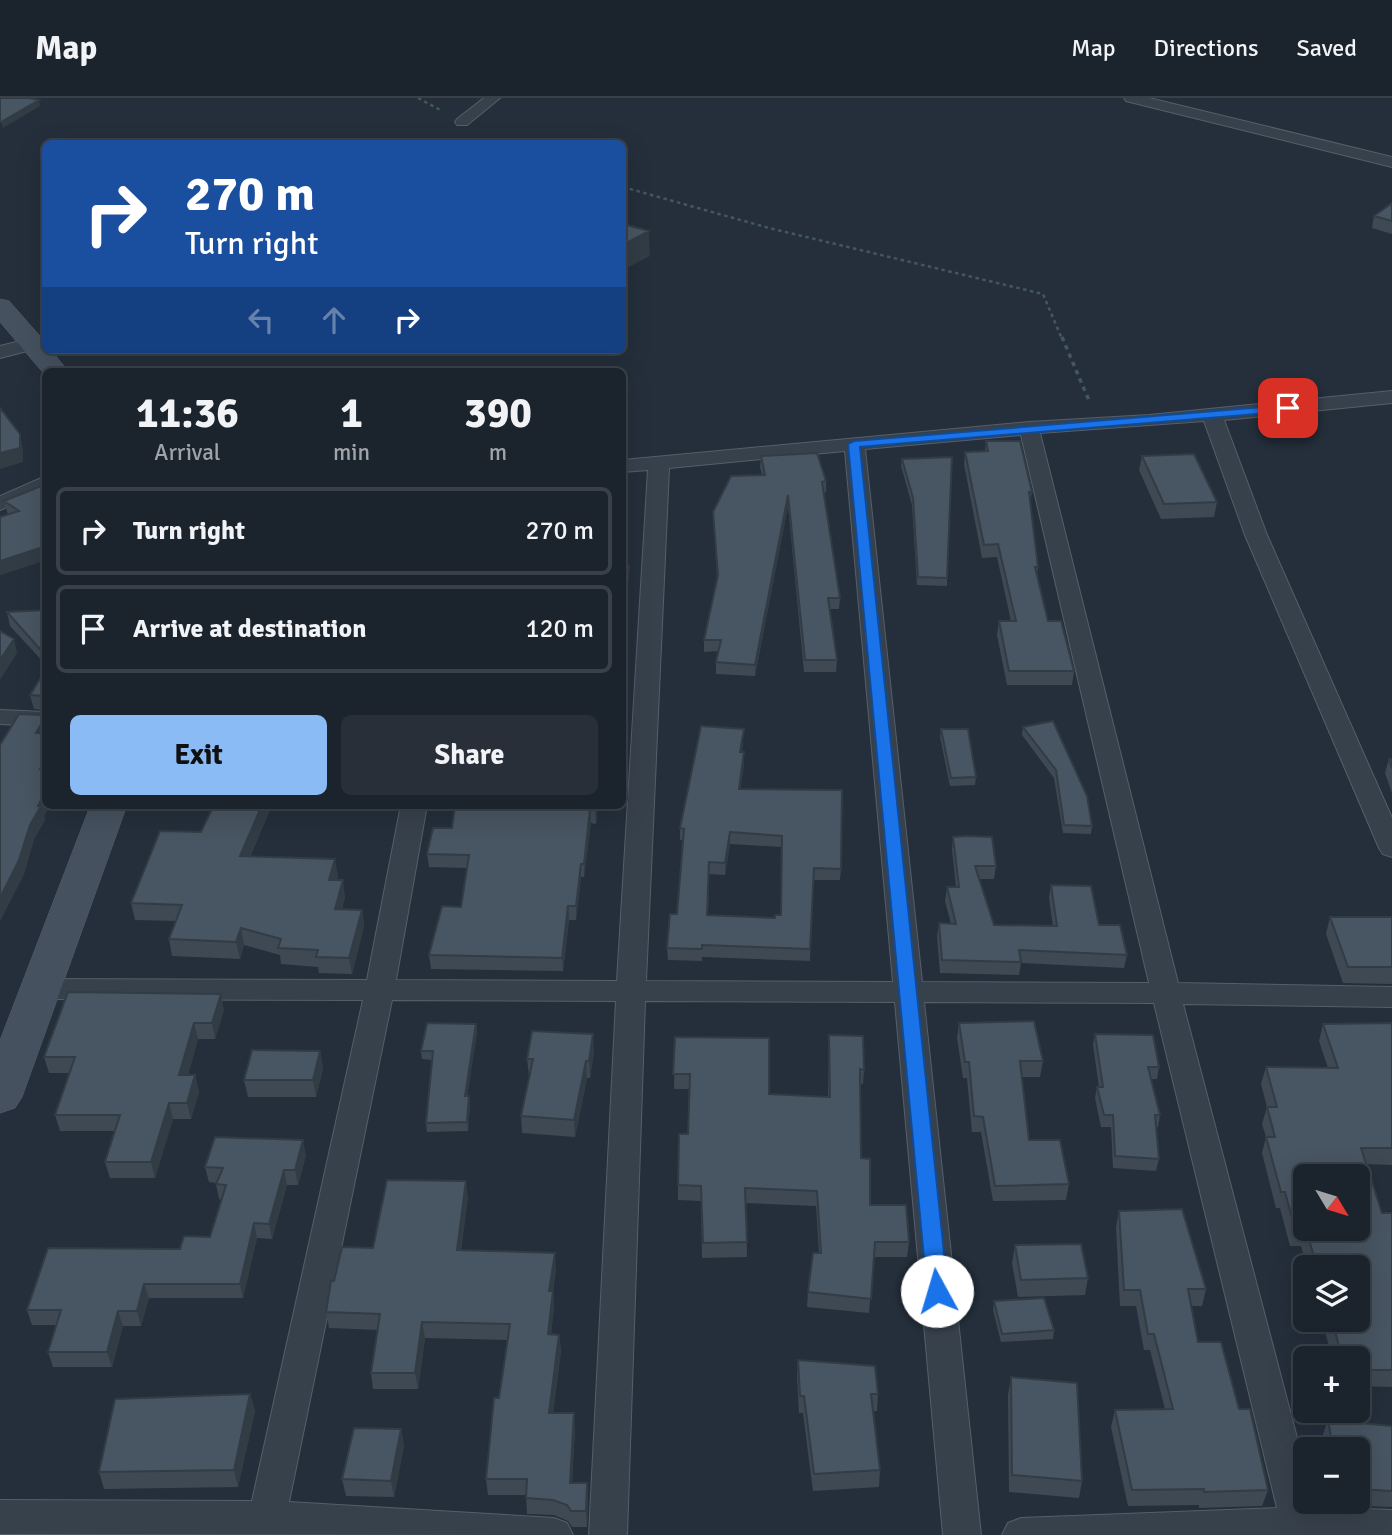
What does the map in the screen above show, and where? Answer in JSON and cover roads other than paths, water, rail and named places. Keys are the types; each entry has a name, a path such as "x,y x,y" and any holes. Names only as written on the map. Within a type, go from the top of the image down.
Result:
{"main road":[{"path":"0,306 52,368"},
{"path":"0,1097 107,809"}],"street":[{"path":"462,122 493,98"},
{"path":"1131,98 1392,162"},
{"path":"0,352 32,344"},
{"path":"626,466 1392,397"},
{"path":"1212,415 1256,535 1392,848"},
{"path":"1029,428 1166,993 1302,1529"},
{"path":"854,444 962,1535"},
{"path":"608,1535 631,991 659,463"},
{"path":"0,505 42,484"},
{"path":"0,717 42,719"},
{"path":"264,1527 380,990 413,809"},
{"path":"39,989 1166,993 1392,997"},
{"path":"0,1517 554,1535"},
{"path":"1021,1535 1392,1527"}]}
